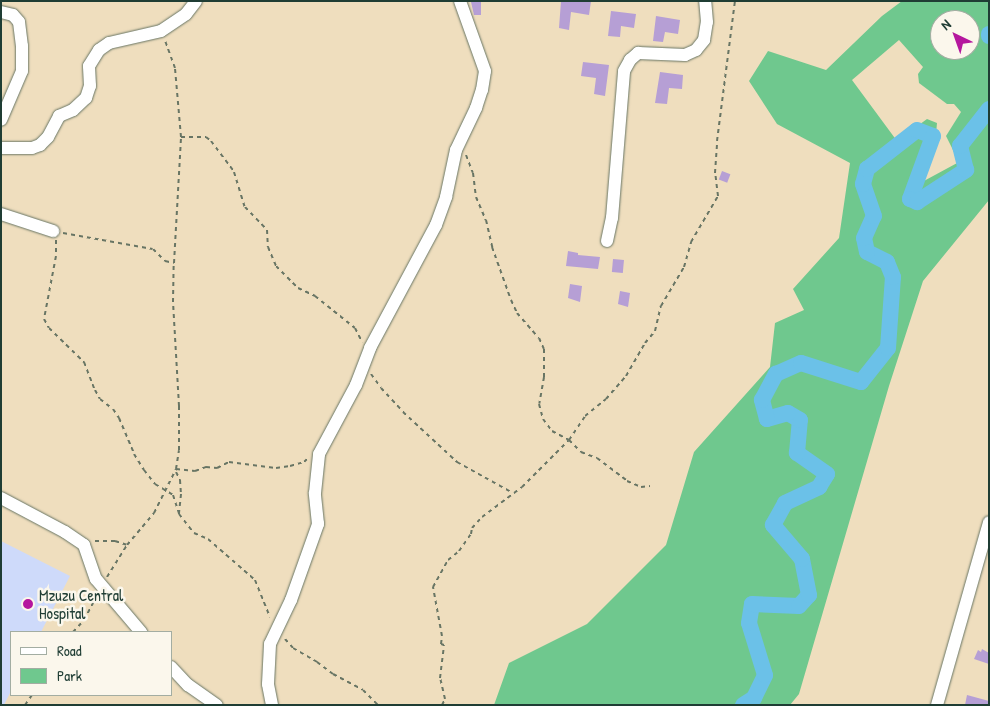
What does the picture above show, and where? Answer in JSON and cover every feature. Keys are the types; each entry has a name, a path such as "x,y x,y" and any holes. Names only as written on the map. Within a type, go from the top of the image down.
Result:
{"street":[{"path":"1,148 32,148 40,145 48,137 59,116 80,105 86,98 90,86 89,66 99,50 109,43 162,31 186,14 196,1"},
{"path":"272,705 268,684 270,644 291,600 318,524 315,493 318,454 436,225 440,207 446,197 454,158 476,108 485,70 460,1"},
{"path":"607,241 612,218 624,71 630,60 638,53 685,55 696,50 704,40 707,22 705,1"},
{"path":"1,12 13,15 19,22 22,71 1,120"},
{"path":"1,214 53,231"},
{"path":"1,498 75,538 84,545 91,570 101,586 140,631"},
{"path":"937,705 989,522"},
{"path":"172,668 188,685 217,705"}],"path":[{"path":"442,705 445,699 440,678 444,645 441,644 442,636 434,587 448,560 459,551 471,534 472,528 482,517 522,487 569,440 585,416 606,399 626,376 649,337 655,331 662,306 684,267 691,242 718,196 715,173 717,141 735,1"},
{"path":"75,631 84,620 101,586 127,544 154,513 176,470 180,406 174,263 181,137 175,68 162,31"},
{"path":"181,137 206,137 211,141 234,172 245,207 267,230 268,247 276,266 298,288 315,296 355,328 373,378 403,412 457,462 513,493"},
{"path":"460,142 470,163 478,204 486,220 492,247 511,300 517,313 539,338 544,349 544,378 540,410 552,431 569,440 581,452 597,458 627,480 641,487 650,486"},
{"path":"53,231 153,249 165,260 174,263"},
{"path":"53,231 58,243 44,320 49,328 84,362 94,390 100,399 113,409 119,418 134,454 144,470 155,484 173,495 179,514 194,533 208,539 255,580 276,630 293,648 344,681 363,690 378,705"},
{"path":"176,470 195,471 206,467 217,468 229,462 276,468 304,462 312,454 318,454"},
{"path":"176,470 180,480 181,494 179,514"},
{"path":"84,545 91,541 115,541 127,544"}],"shaded area":[{"name":"Mzuzu Central Hospital","path":"1,541 70,576 42,631 10,631 10,693 4,705 1,705"}],"green space":[{"path":"902,1 989,1 989,200 923,281 889,386 799,694 790,705 494,705 509,663 587,624 666,545 694,452 770,367 775,323 804,310 793,289 839,238 850,163 777,124 749,81 768,51 826,70 882,16","holes":["899,40 923,67 918,74 919,83 947,104 954,104 961,112 946,136 959,162 922,182 935,145 937,123 927,119 897,141 852,80"]}],"building":[{"path":"561,1 591,1 589,15 571,12 569,30 559,28"},
{"path":"471,2 481,2 481,15 474,15"},
{"path":"611,11 636,14 634,28 621,26 620,37 608,36"},
{"path":"656,16 680,20 678,34 665,32 663,42 653,41"},
{"path":"583,62 609,65 605,96 594,94 596,78 581,76"},
{"path":"660,72 683,75 682,89 669,88 667,104 655,103"},
{"path":"722,171 730,174 727,183 719,179"},
{"path":"568,251 578,253 578,255 600,257 598,269 566,266"},
{"path":"613,259 624,260 623,273 612,272"},
{"path":"570,284 582,286 580,302 568,298"},
{"path":"620,291 630,293 628,307 618,304"},
{"path":"982,649 989,653 989,664 974,659 978,650 981,652"},
{"path":"967,695 989,701 989,705 965,705"}],"waterway":[{"path":"743,705 754,698 765,675 749,623 752,604 799,606 809,595 802,559 773,525 785,503 819,487 827,474 797,453 800,420 788,413 767,419 762,400 776,374 801,363 861,382 888,348 893,277 887,262 867,252 864,238 874,216 863,184 867,169 917,130 933,136 910,199 917,202 966,170 960,146 989,109"}],"place":[{"name":"Mzuzu Central Hospital","path":"28,604"}]}
